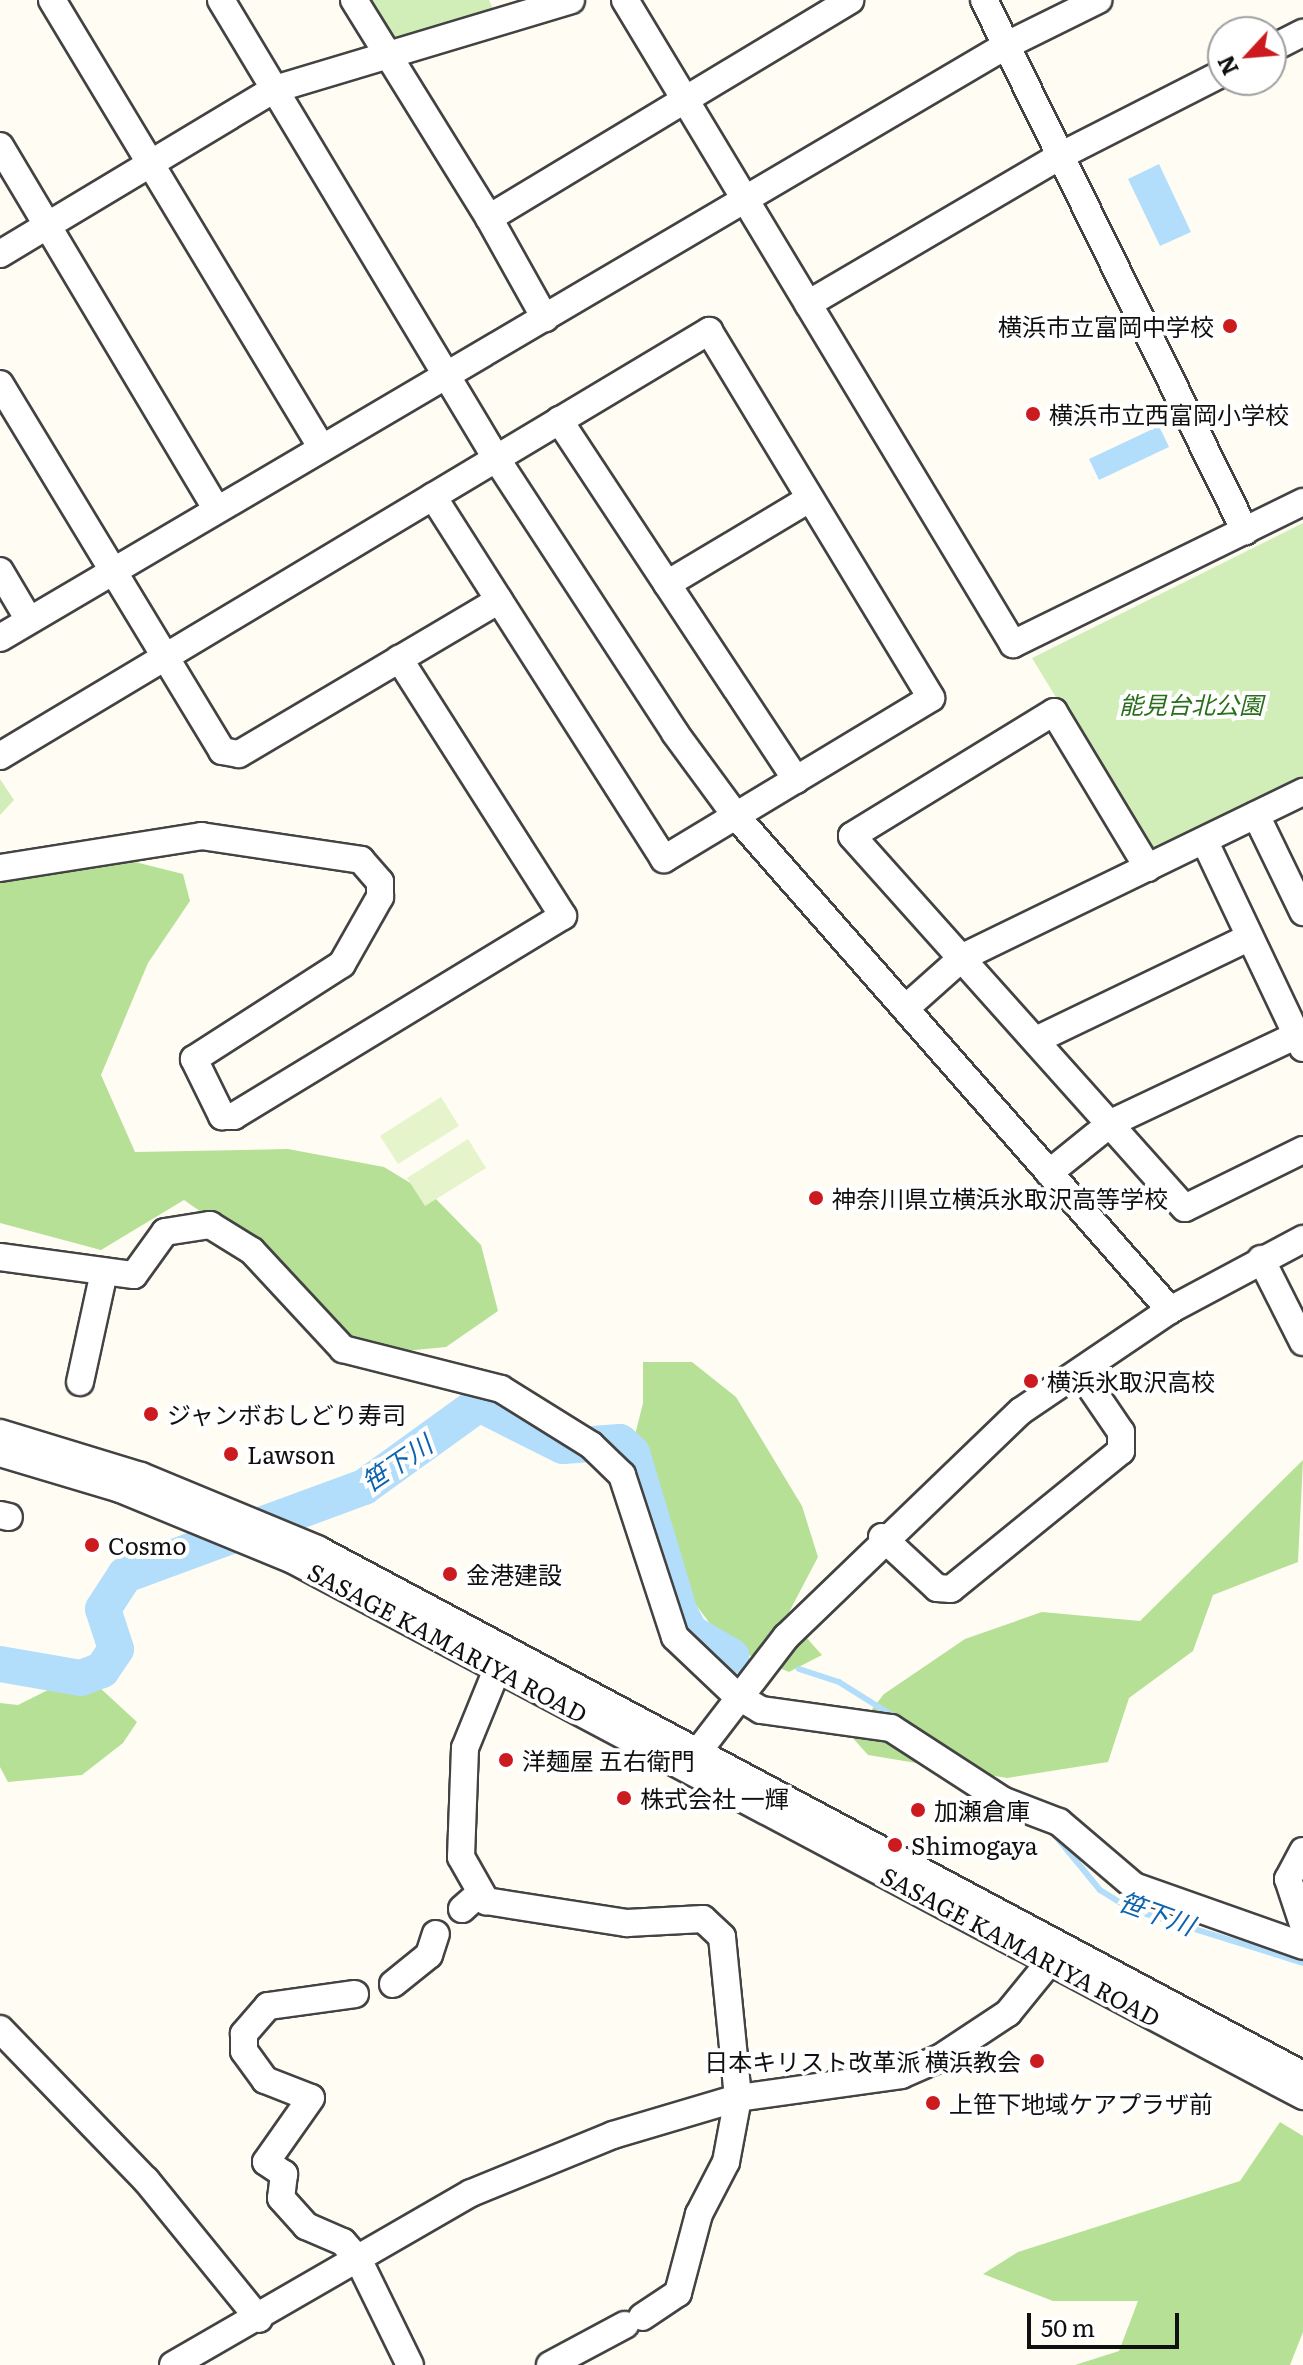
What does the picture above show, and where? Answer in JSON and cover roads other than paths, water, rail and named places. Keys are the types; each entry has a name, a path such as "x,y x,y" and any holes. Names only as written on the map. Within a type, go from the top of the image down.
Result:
{"street":[{"path":"52,0 156,163 320,445"},
{"path":"221,0 496,458 736,816 908,1006 1170,1310"},
{"path":"354,0 489,218 545,318"},
{"path":"0,254 275,89 388,57 505,10 571,0"},
{"path":"625,0 1013,644 1303,502"},
{"path":"489,218 850,0"},
{"path":"984,0 1245,531"},
{"path":"0,638 215,506 443,372 545,318 1007,45 1098,0"},
{"path":"808,304 1060,156 1207,81"},
{"path":"0,146 215,506"},
{"path":"0,756 559,420 709,331 931,698 664,859 433,496"},
{"path":"0,384 222,751 239,754 499,600"},
{"path":"559,420 796,780"},
{"path":"667,584 809,499"},
{"path":"0,571 29,620"},
{"path":"0,868 201,836 361,860 380,882 380,897 342,964 194,1059 222,1116 234,1116 563,916 399,659"},
{"path":"1148,868 1054,712 852,836 1185,1208 1303,1150"},
{"path":"908,1006 963,957 1303,792"},
{"path":"1256,815 1303,912"},
{"path":"1049,1173 1111,1123 1300,1041 1205,842"},
{"path":"1036,1040 1250,937"},
{"path":"0,1257 134,1275 165,1232 210,1225 252,1251 318,1330 343,1349 501,1389 573,1433 605,1457 622,1475 675,1637 736,1695 770,1712 873,1721 1016,1807 1059,1822 1134,1886 1303,1946"},
{"path":"690,1760 736,1695 882,1537 1021,1411 1170,1310 1303,1239"},
{"path":"1261,1259 1303,1342"},
{"path":"80,1382 104,1272"},
{"path":"882,1537 937,1588 951,1589 1121,1451 1121,1432 1080,1372"},
{"name":"SASAGE KAMARIYA ROAD","path":"0,1433 248,1516 317,1549 690,1760 1057,1953 1303,2075"},
{"name":"SASAGE KAMARIYA ROAD","path":"0,1453 210,1524 291,1559 498,1667 690,1760"},
{"path":"498,1667 465,1748 461,1857 486,1901 507,1910 627,1923 703,1919 722,1937 738,2098 726,2162 699,2214 678,2293 634,2321 550,2365"},
{"path":"1303,1851 1288,1879 1303,1924"},
{"path":"393,1984 429,1955 436,1934"},
{"path":"173,2365 259,2319 471,2193 613,2135 738,2098 901,2075 978,2037 1057,1953"},
{"name":"SASAGE KAMARIYA ROAD","path":"1057,1953 1303,2096"},
{"path":"355,1994 275,2003 244,2034 244,2051 265,2080 311,2098 266,2162 284,2174 281,2198 306,2226 343,2242 358,2259 410,2365"},
{"path":"0,2029 146,2180 259,2319"}],"water":[{"path":"1159,164 1191,232 1160,246 1128,179"},
{"path":"1159,426 1169,447 1099,480 1089,459"}],"waterway":[{"name":"笹下川","path":"0,1664 81,1678 102,1670 116,1649 103,1609 125,1575 364,1487 479,1404 563,1446 620,1442 632,1453 680,1613 690,1632 731,1656"},
{"name":"笹下川","path":"799,1669 839,1682 938,1744"},
{"name":"笹下川","path":"1050,1829 1100,1890 1130,1909 1303,1963"}],"place":[{"name":"横浜市立富岡中学校","path":"1230,326"},
{"name":"横浜市立西富岡小学校","path":"1033,414"},
{"name":"神奈川県立横浜氷取沢高等学校","path":"816,1198"},
{"name":"横浜氷取沢高校","path":"1031,1381"},
{"name":"ジャンボおしどり寿司","path":"151,1414"},
{"name":"Lawson","path":"231,1454"},
{"name":"Cosmo","path":"92,1545"},
{"name":"金港建設","path":"450,1574"},
{"name":"洋麺屋 五右衛門","path":"506,1760"},
{"name":"株式会社 一輝","path":"624,1798"},
{"name":"加瀬倉庫","path":"918,1810"},
{"name":"Shimogaya","path":"895,1845"},
{"name":"日本キリスト改革派 横浜教会","path":"1037,2061"},
{"name":"上笹下地域ケアプラザ前","path":"933,2103"}],"park label":[{"name":"能見台北公園","path":"1191,704"}]}
